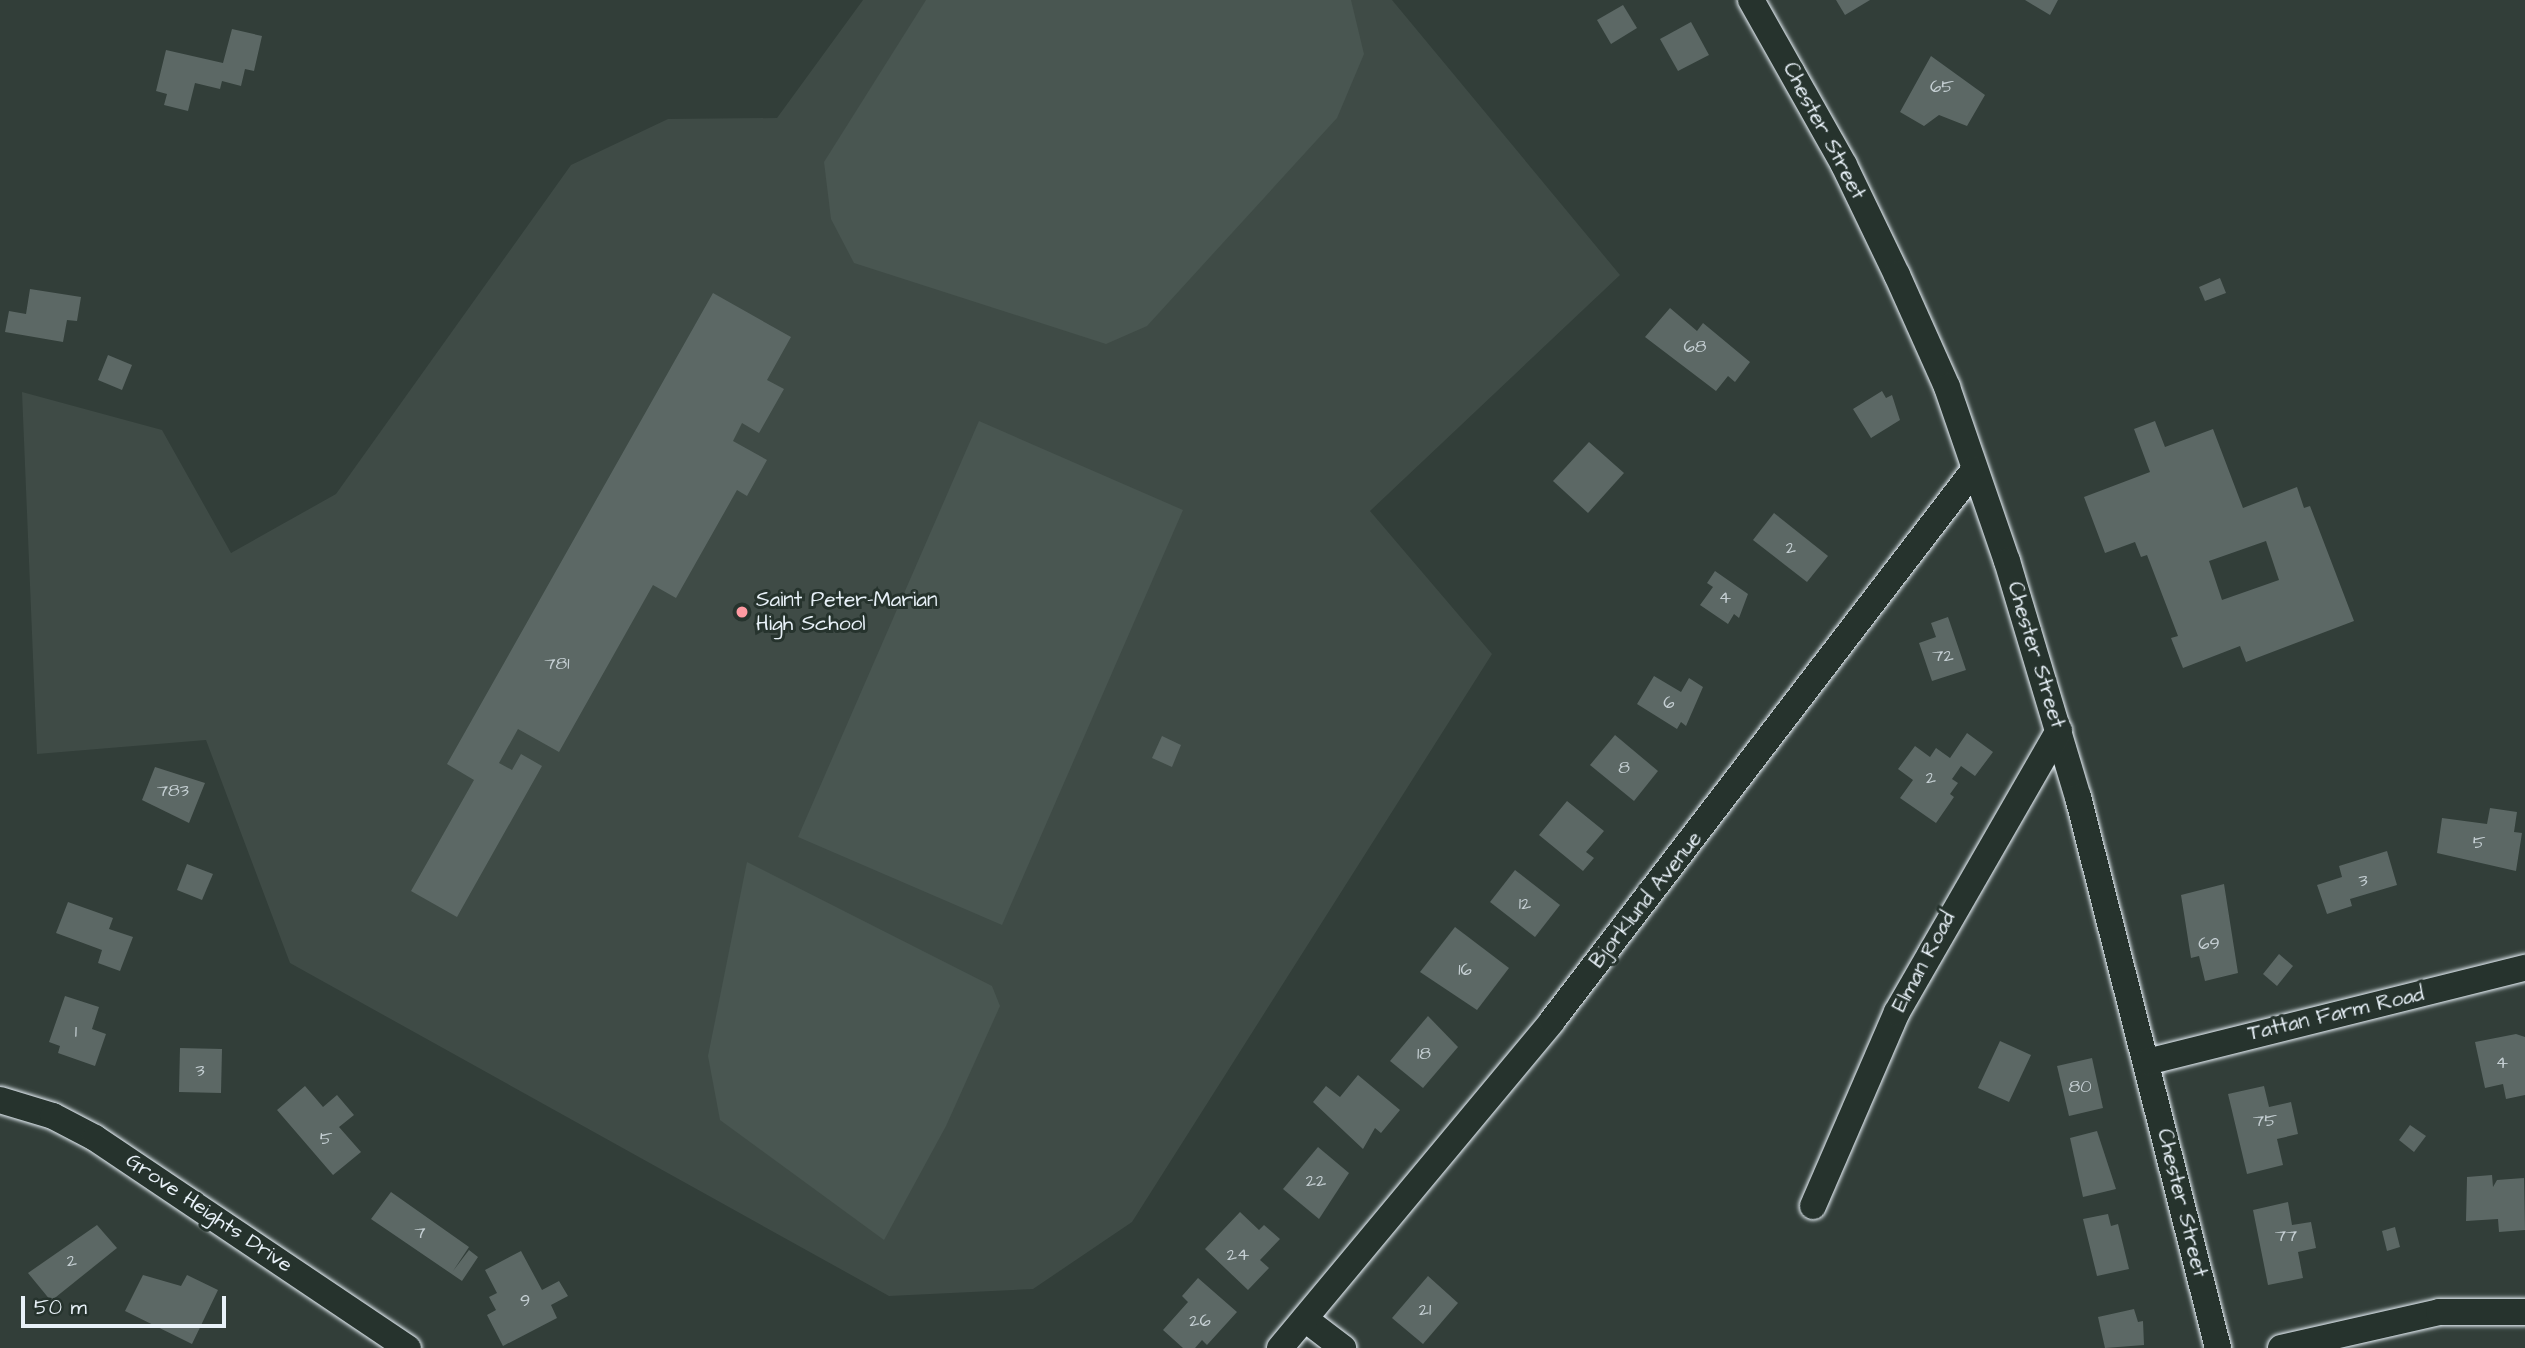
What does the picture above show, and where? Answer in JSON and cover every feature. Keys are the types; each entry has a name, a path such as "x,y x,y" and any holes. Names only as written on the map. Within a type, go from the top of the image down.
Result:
{"street":[{"name":"Chester Street","path":"1751,0 1872,219 1947,387 2059,730 2147,1062 2218,1348"},
{"name":"Bjorklund Avenue","path":"1280,1348 1552,1021 1974,470"},
{"name":"Elman Road","path":"1813,1206 1897,1012 2059,730"},
{"name":"Tattan Farm Road","path":"2147,1062 2525,968"},
{"name":"Grove Heights Drive","path":"0,1100 53,1116 95,1138 408,1348"},
{"path":"2281,1348 2439,1312 2525,1312"},
{"path":"1305,1319 1343,1348"}],"shaded area":[{"name":"Saint Peter-Marian High School","path":"863,0 1392,0 1620,275 1370,511 1492,654 1132,1222 1033,1289 889,1296 290,963 206,740 37,754 22,392 162,430 231,553 336,494 571,165 668,119 777,118"},
{"path":"926,0 1351,0 1364,54 1337,118 1147,326 1106,344 854,263 831,219 824,162"},
{"path":"979,421 1183,510 1002,925 798,837"},
{"path":"747,862 992,986 1000,1006 946,1126 884,1240 720,1120 708,1056"}],"building":[{"path":"1836,0 1870,0 1845,15"},
{"path":"2025,0 2058,0 2050,15"},
{"path":"1623,5 1637,28 1611,44 1597,20"},
{"path":"1691,22 1709,55 1678,71 1660,39"},
{"path":"232,29 262,36 254,71 245,69 241,86 222,81 220,89 195,83 188,111 164,105 167,94 156,91 166,50 223,63"},
{"path":"1931,56 1985,95 1967,126 1939,115 1924,126 1900,112"},
{"path":"2220,278 2226,293 2205,301 2199,287"},
{"path":"30,289 81,297 77,321 67,320 63,342 5,332 9,311 26,314"},
{"path":"713,293 791,337 767,380 784,389 759,433 742,423 733,441 767,460 747,496 737,490 676,598 653,585 559,752 518,729 499,763 512,770 521,754 542,766 457,917 411,891 474,780 447,764"},
{"path":"1670,308 1697,331 1703,323 1750,362 1735,382 1728,376 1716,391 1645,337"},
{"path":"108,355 132,365 122,390 98,380"},
{"path":"1882,391 1886,398 1892,395 1900,420 1871,438 1853,409"},
{"path":"2155,421 2165,447 2213,429 2243,508 2297,487 2304,508 2310,506 2354,621 2246,662 2240,646 2183,668 2171,638 2178,636 2147,555 2141,557 2135,542 2105,553 2084,497 2150,472 2134,429","holes":["2266,541 2279,580 2222,600 2209,561"]},
{"path":"1589,442 1624,473 1588,513 1553,481"},
{"path":"1774,513 1828,556 1807,582 1753,540"},
{"path":"1715,571 1748,594 1739,618 1734,614 1728,624 1700,605 1713,587 1707,583"},
{"path":"1948,617 1966,670 1932,681 1919,643 1936,637 1931,623"},
{"path":"1654,676 1681,692 1689,678 1703,687 1686,726 1681,722 1677,729 1637,704"},
{"path":"1967,733 1993,752 1975,776 1961,766 1952,779 1958,783 1950,794 1954,797 1936,823 1900,798 1913,780 1898,769 1915,746 1930,757 1936,748 1950,758"},
{"path":"1615,735 1658,771 1634,801 1590,765"},
{"path":"1162,736 1181,745 1172,767 1152,758"},
{"path":"155,767 205,783 189,823 142,800"},
{"path":"1567,801 1604,831 1586,852 1594,858 1583,871 1539,835"},
{"path":"2490,808 2517,812 2514,832 2522,833 2516,871 2437,853 2442,818 2487,824"},
{"path":"2387,851 2397,885 2350,899 2352,906 2327,914 2317,885 2342,877 2339,866"},
{"path":"187,864 213,874 202,900 177,890"},
{"path":"1515,870 1560,905 1535,937 1490,902"},
{"path":"2224,884 2238,973 2205,981 2199,956 2191,958 2181,895"},
{"path":"68,902 113,918 109,929 133,937 120,971 98,963 102,950 56,933"},
{"path":"1455,927 1509,968 1477,1010 1420,972"},
{"path":"2279,954 2293,966 2277,986 2263,974"},
{"path":"65,996 99,1007 92,1029 106,1034 95,1066 58,1053 60,1046 49,1042"},
{"path":"1428,1016 1458,1047 1423,1088 1390,1061"},
{"path":"2516,1034 2525,1037 2525,1095 2506,1099 2503,1084 2485,1088 2475,1042"},
{"path":"2000,1041 2031,1055 2009,1102 1978,1088"},
{"path":"180,1048 222,1049 221,1093 179,1092"},
{"path":"2092,1058 2103,1108 2069,1116 2057,1066"},
{"path":"1358,1075 1400,1110 1381,1133 1375,1128 1363,1149 1313,1102 1326,1086 1340,1097"},
{"path":"305,1086 323,1107 337,1095 354,1115 339,1127 361,1152 333,1175 277,1110"},
{"path":"2264,1086 2269,1107 2291,1102 2298,1134 2277,1139 2283,1165 2247,1174 2228,1094"},
{"path":"2410,1125 2426,1136 2414,1152 2399,1140"},
{"path":"2097,1131 2116,1189 2083,1197 2070,1138"},
{"path":"1318,1147 1349,1173 1319,1219 1283,1189"},
{"path":"2492,1175 2493,1187 2497,1180 2524,1178 2525,1230 2499,1232 2498,1219 2466,1221 2467,1177"},
{"path":"391,1192 469,1247 453,1271 469,1250 478,1257 462,1281 371,1219"},
{"path":"2288,1202 2292,1225 2311,1222 2316,1248 2298,1252 2303,1278 2268,1285 2253,1210"},
{"path":"1240,1212 1259,1230 1264,1225 1280,1239 1260,1260 1269,1268 1248,1290 1205,1249"},
{"path":"2108,1214 2111,1226 2118,1224 2129,1269 2097,1276 2083,1219"},
{"path":"97,1225 117,1248 51,1301 28,1273"},
{"path":"2395,1227 2400,1247 2387,1251 2382,1231"},
{"path":"521,1251 542,1290 559,1281 568,1296 551,1305 557,1318 503,1346 487,1315 496,1310 489,1297 497,1293 485,1270"},
{"path":"143,1275 181,1286 187,1275 218,1290 192,1344 125,1311"},
{"path":"1428,1276 1458,1303 1423,1344 1392,1318"},
{"path":"1198,1278 1237,1312 1207,1345 1202,1340 1195,1348 1183,1348 1163,1330 1188,1302 1182,1296"},
{"path":"2134,1309 2138,1322 2143,1321 2144,1345 2105,1348 2098,1317"}],"place":[{"name":"Saint Peter-Marian High School","path":"742,612"}]}
